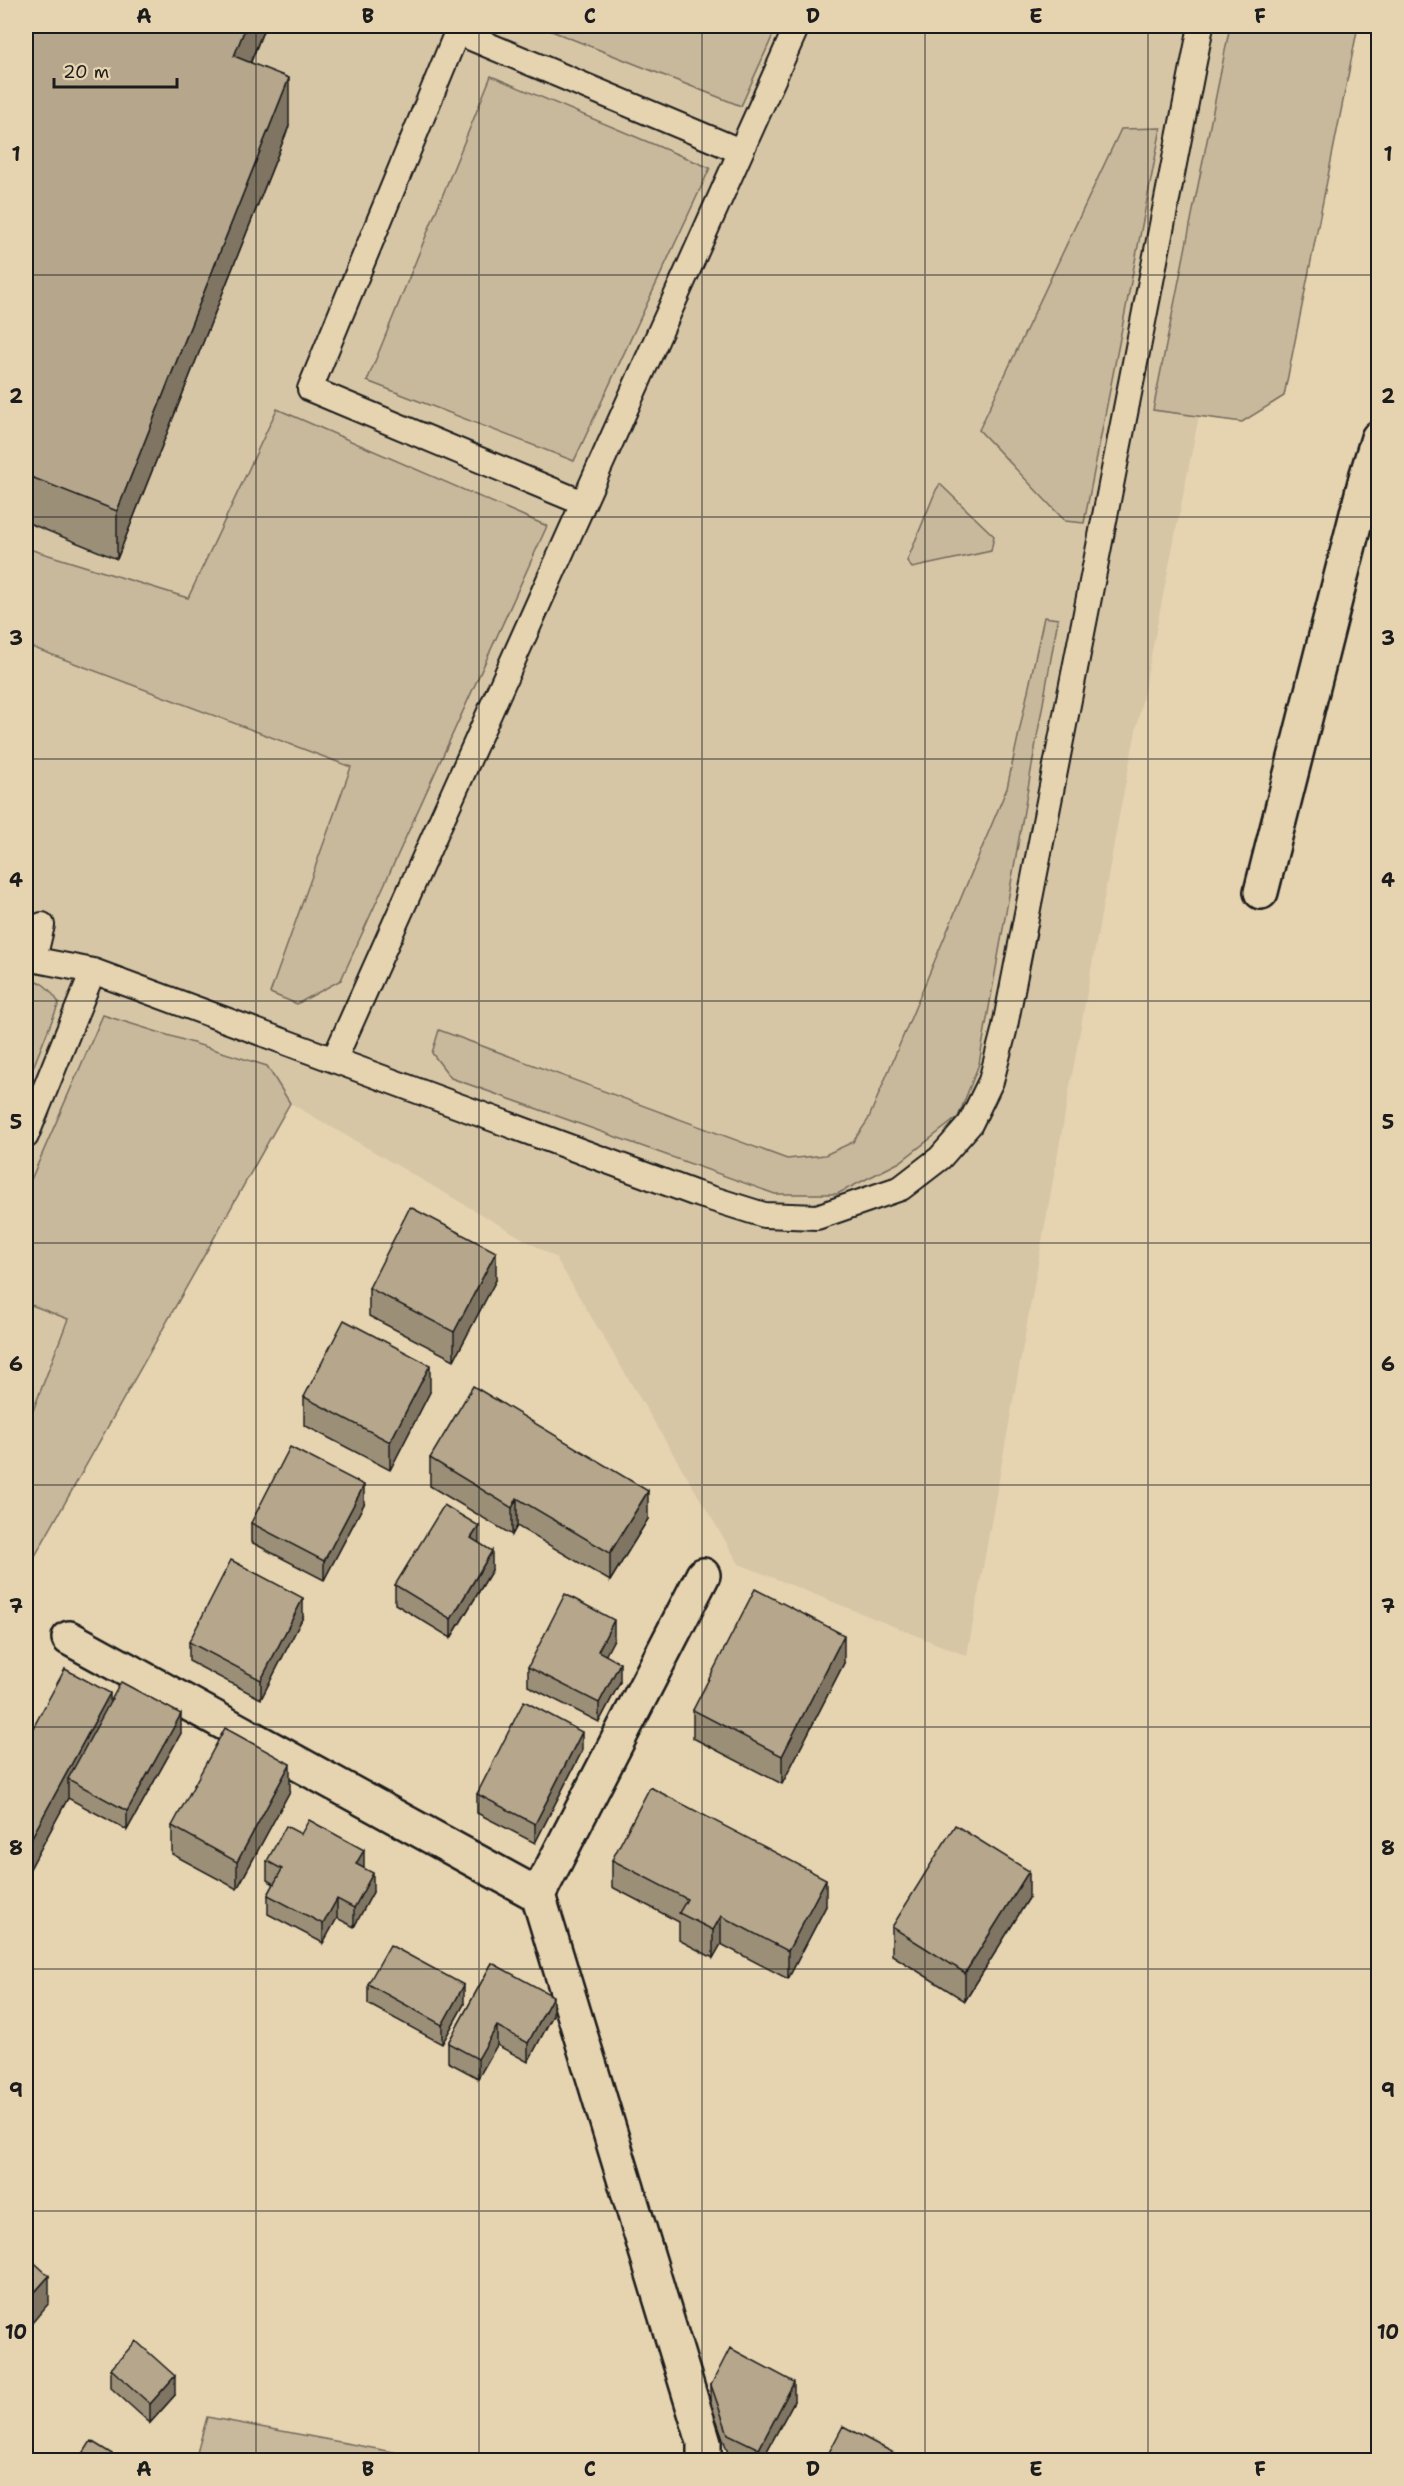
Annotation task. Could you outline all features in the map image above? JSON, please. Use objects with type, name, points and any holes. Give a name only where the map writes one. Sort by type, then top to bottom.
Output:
[{"type":"street","points":[[1261,891],[1378,438]]},
{"type":"street","points":[[537,1895],[703,1575]]},
{"type":"street","points":[[69,1638],[537,1895],[705,2442],[704,2460]]},
{"type":"lane","points":[[334,1060],[797,26]]},
{"type":"lane","points":[[42,925],[30,958],[93,971],[694,1193],[764,1215],[818,1217],[901,1188],[940,1158],[970,1124],[991,1081],[1004,1031],[1201,26]]},
{"type":"lane","points":[[583,503],[310,388],[457,32],[740,151]]},
{"type":"lane","points":[[26,1136],[93,971]]},
{"type":"shaded area","points":[[26,26],[1358,26],[1284,396],[1242,422],[1199,416],[1119,816],[967,1656],[739,1564],[556,1258],[290,1103],[26,1572]]},
{"type":"shaded area","points":[[539,26],[777,26],[741,106]]},
{"type":"shaded area","points":[[1230,26],[1358,26],[1284,396],[1242,422],[1153,410]]},
{"type":"shaded area","points":[[491,76],[710,168],[574,461],[367,381]]},
{"type":"shaded area","points":[[1161,128],[1084,523],[1065,521],[979,430],[1121,129]]},
{"type":"shaded area","points":[[277,409],[547,526],[341,980],[297,1004],[270,993],[351,767],[26,645],[26,548],[188,598]]},
{"type":"shaded area","points":[[940,484],[994,536],[991,551],[912,568],[907,561]]},
{"type":"shaded area","points":[[1044,617],[1058,619],[979,1064],[958,1117],[900,1162],[837,1194],[775,1194],[451,1078],[432,1053],[439,1030],[787,1159],[825,1155],[853,1142],[868,1120],[1007,788]]},
{"type":"shaded area","points":[[26,978],[45,986],[59,1003],[26,1085]]},
{"type":"shaded area","points":[[103,1015],[267,1066],[290,1103],[26,1572],[26,1429],[68,1319],[26,1303],[26,1191]]},
{"type":"shaded area","points":[[207,2417],[436,2460],[195,2460]]},
{"type":"building","points":[[26,26],[246,26],[234,56],[289,78],[117,511],[26,475]]},
{"type":"building","points":[[410,1207],[496,1252],[454,1332],[369,1288]]},
{"type":"building","points":[[344,1320],[430,1365],[390,1442],[304,1397]]},
{"type":"building","points":[[473,1386],[648,1491],[610,1553],[517,1498],[512,1508],[430,1458]]},
{"type":"building","points":[[290,1447],[364,1485],[324,1561],[251,1523]]},
{"type":"building","points":[[444,1505],[479,1526],[471,1538],[492,1551],[451,1619],[395,1585]]},
{"type":"building","points":[[231,1560],[303,1598],[261,1680],[189,1642]]},
{"type":"building","points":[[755,1589],[844,1635],[782,1756],[693,1710]]},
{"type":"building","points":[[565,1594],[614,1620],[598,1651],[620,1663],[599,1703],[528,1667]]},
{"type":"building","points":[[65,1669],[110,1693],[26,1848],[26,1741]]},
{"type":"building","points":[[121,1682],[181,1714],[127,1811],[68,1779]]},
{"type":"building","points":[[524,1701],[582,1732],[535,1824],[477,1794]]},
{"type":"building","points":[[225,1728],[290,1764],[237,1862],[172,1826]]},
{"type":"building","points":[[650,1787],[826,1879],[788,1951],[721,1916],[713,1930],[679,1913],[687,1899],[612,1860]]},
{"type":"building","points":[[309,1820],[364,1850],[356,1864],[373,1873],[354,1908],[337,1899],[323,1924],[268,1895],[282,1869],[267,1861],[286,1826],[301,1834]]},
{"type":"building","points":[[955,1825],[1029,1871],[965,1973],[892,1927]]},
{"type":"building","points":[[390,1945],[464,1985],[442,2025],[368,1984]]},
{"type":"building","points":[[492,1963],[553,1996],[528,2043],[497,2026],[478,2059],[448,2043]]},
{"type":"building","points":[[26,2255],[49,2276],[26,2302]]},
{"type":"building","points":[[136,2341],[175,2376],[150,2404],[111,2369]]},
{"type":"building","points":[[730,2348],[794,2382],[759,2449],[728,2434],[711,2385]]},
{"type":"building","points":[[843,2426],[907,2460],[825,2460]]},
{"type":"building","points":[[91,2441],[122,2460],[79,2460]]}]
